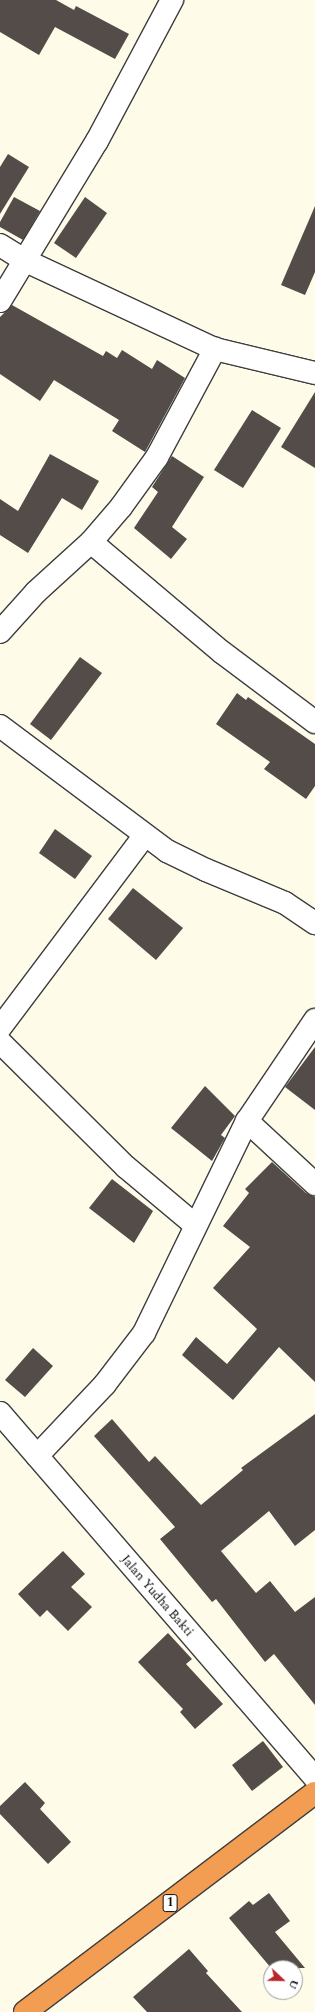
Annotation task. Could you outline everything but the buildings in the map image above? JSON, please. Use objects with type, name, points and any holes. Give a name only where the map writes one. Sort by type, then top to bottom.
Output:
[{"type":"highway","name":"1","points":[[25,2012],[315,1794]]},
{"type":"street","points":[[0,302],[97,141],[172,0]]},
{"type":"street","points":[[0,245],[26,261],[215,349],[315,373]]},
{"type":"street","points":[[0,632],[36,592],[90,542],[121,507],[157,457],[215,349]]},
{"type":"street","points":[[90,542],[222,653],[315,722]]},
{"type":"street","points":[[0,726],[144,836],[206,870],[285,903],[315,923]]},
{"type":"street","points":[[0,1028],[144,836]]},
{"type":"street","points":[[36,1456],[105,1384],[127,1357],[160,1303],[195,1224],[247,1121],[315,1020]]},
{"type":"street","points":[[0,1042],[126,1167],[195,1224]]},
{"type":"street","points":[[247,1121],[315,1184]]},
{"type":"street","name":"Jalan Yudha Bakti","points":[[0,1413],[315,1778]]}]
